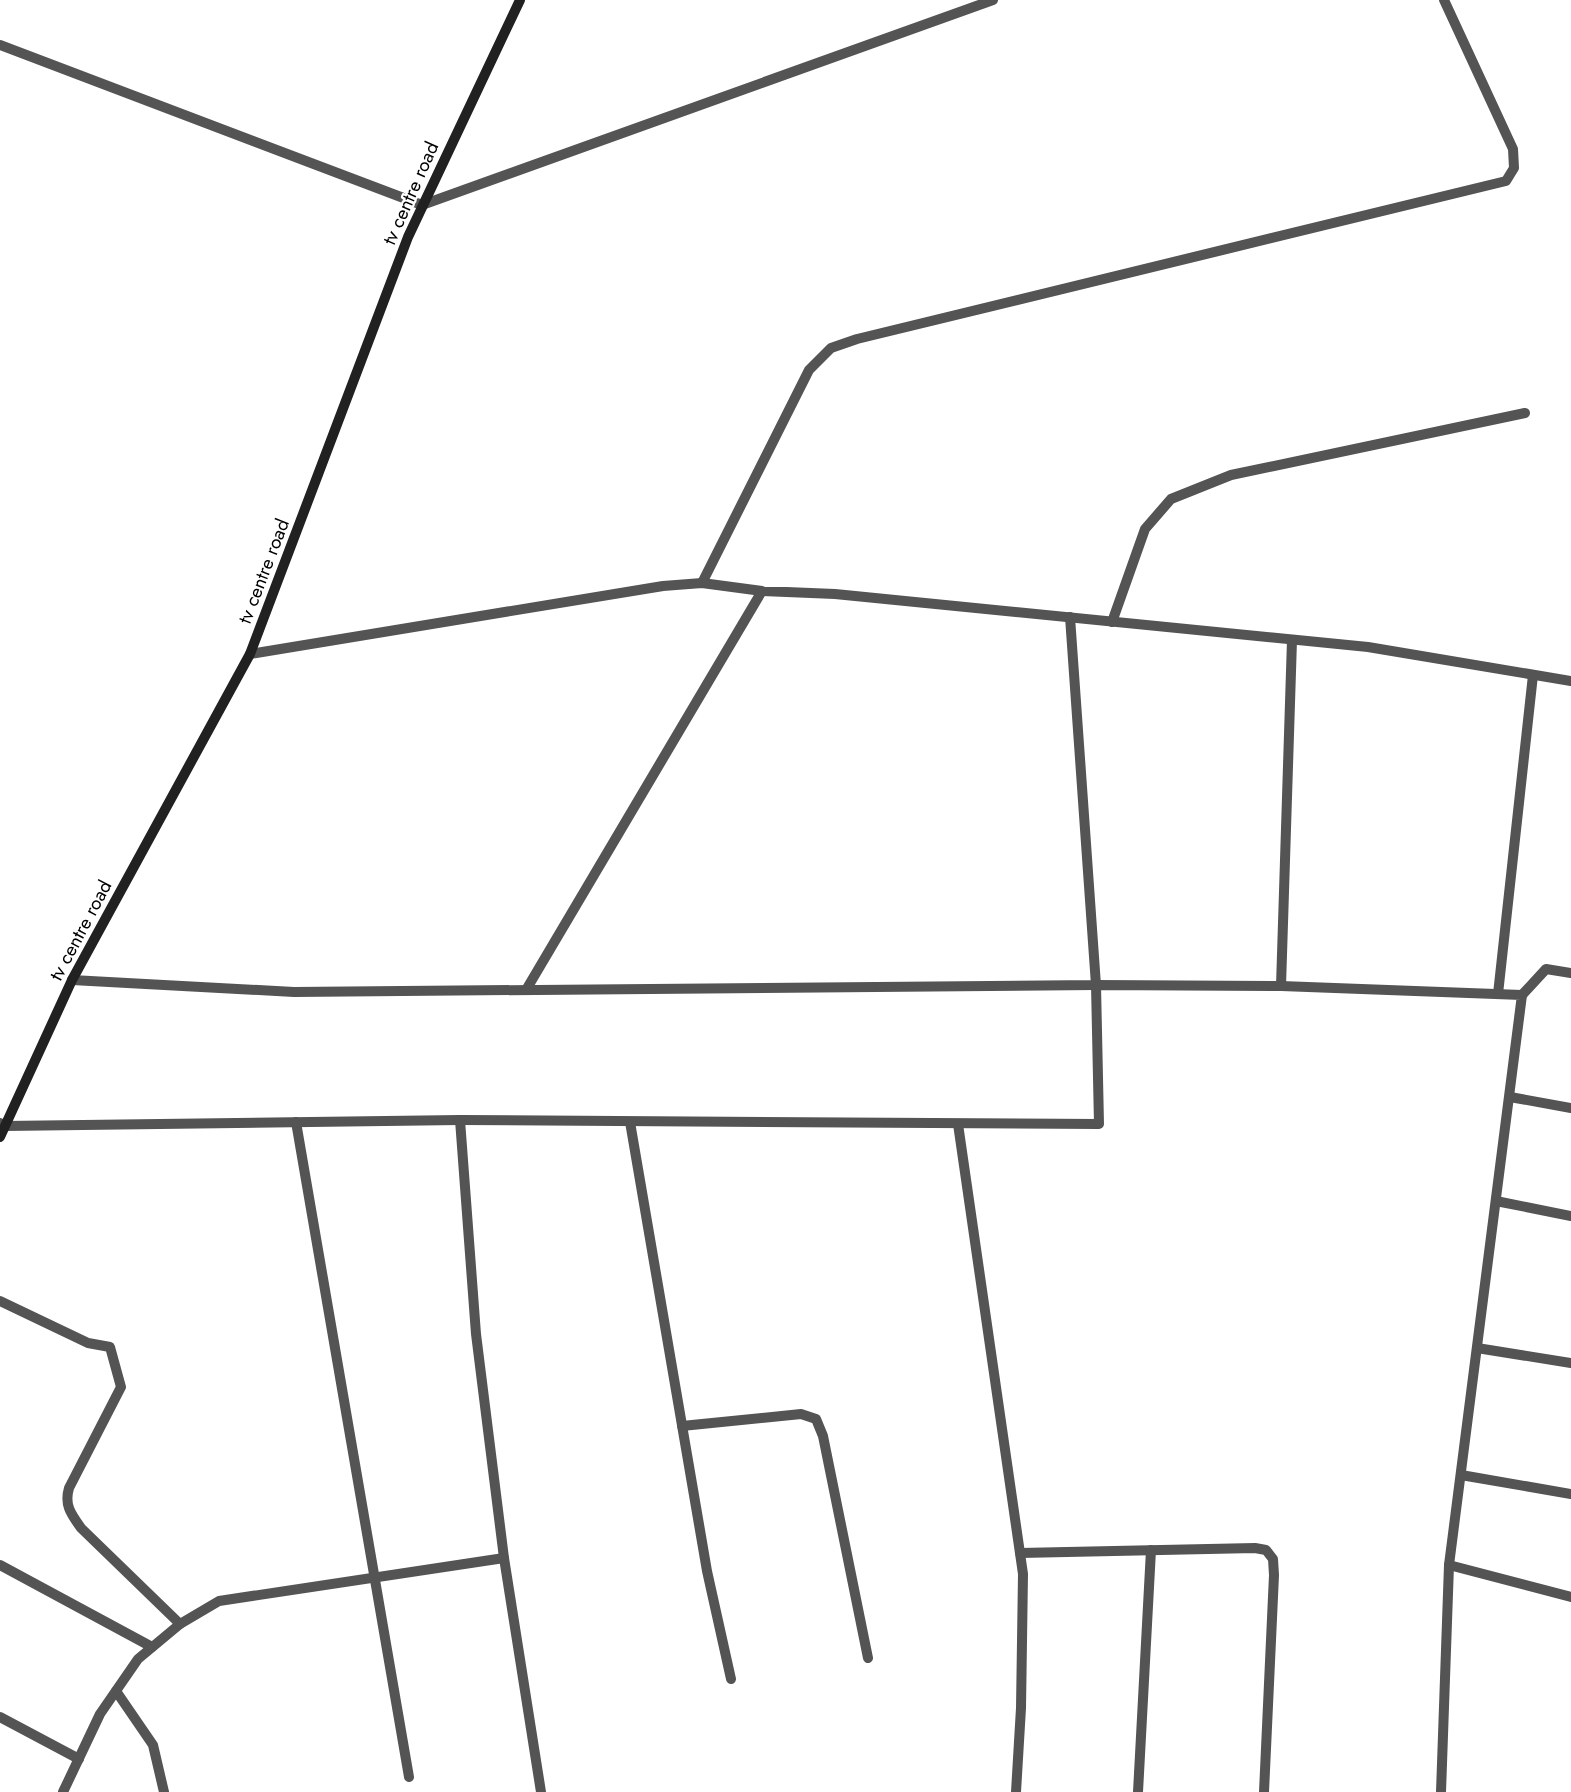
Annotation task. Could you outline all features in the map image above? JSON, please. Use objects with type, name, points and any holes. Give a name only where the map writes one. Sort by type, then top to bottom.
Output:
[{"type":"main road","name":"tv centre road","points":[[0,1137],[3,1124],[72,980],[250,654],[422,205],[520,0]]},
{"type":"street","points":[[0,45],[422,205],[993,0]]},
{"type":"street","points":[[702,583],[808,370],[831,348],[856,339],[1506,181],[1514,168],[1513,149],[1444,0]]},
{"type":"street","points":[[1112,622],[1145,529],[1171,499],[1230,475],[1525,414]]},
{"type":"street","points":[[250,654],[663,586],[702,583],[762,591],[835,594],[1368,647],[1571,681]]},
{"type":"street","points":[[526,990],[762,591]]},
{"type":"street","points":[[3,1124],[460,1120],[1098,1124],[1096,985],[1070,617]]},
{"type":"street","points":[[1281,986],[1292,640]]},
{"type":"street","points":[[1498,994],[1533,675]]},
{"type":"street","points":[[1442,1792],[1450,1565],[1522,995],[1546,969],[1571,973]]},
{"type":"street","points":[[72,980],[294,992],[1096,985],[1281,986],[1522,995]]},
{"type":"street","points":[[1510,1097],[1571,1108]]},
{"type":"street","points":[[460,1120],[476,1334],[504,1558],[542,1792]]},
{"type":"street","points":[[296,1122],[373,1577],[410,1777]]},
{"type":"street","points":[[630,1122],[709,1580],[731,1679]]},
{"type":"street","points":[[958,1124],[1023,1574],[1021,1708],[1016,1792]]},
{"type":"street","points":[[1496,1202],[1571,1216]]},
{"type":"street","points":[[0,1301],[88,1343],[110,1347],[121,1387],[69,1488],[66,1498],[69,1510],[81,1528],[180,1624]]},
{"type":"street","points":[[1477,1348],[1571,1363]]},
{"type":"street","points":[[682,1426],[802,1414],[816,1419],[823,1436],[868,1658]]},
{"type":"street","points":[[1461,1475],[1571,1494]]},
{"type":"street","points":[[1020,1552],[1255,1548],[1266,1550],[1273,1559],[1274,1575],[1264,1792]]},
{"type":"street","points":[[1138,1792],[1151,1550]]},
{"type":"street","points":[[63,1792],[100,1714],[138,1659],[180,1624],[219,1601],[504,1558]]},
{"type":"street","points":[[0,1565],[152,1647]]},
{"type":"street","points":[[1450,1565],[1571,1597]]},
{"type":"street","points":[[116,1691],[153,1745],[164,1792]]},
{"type":"street","points":[[0,1716],[79,1759]]}]
